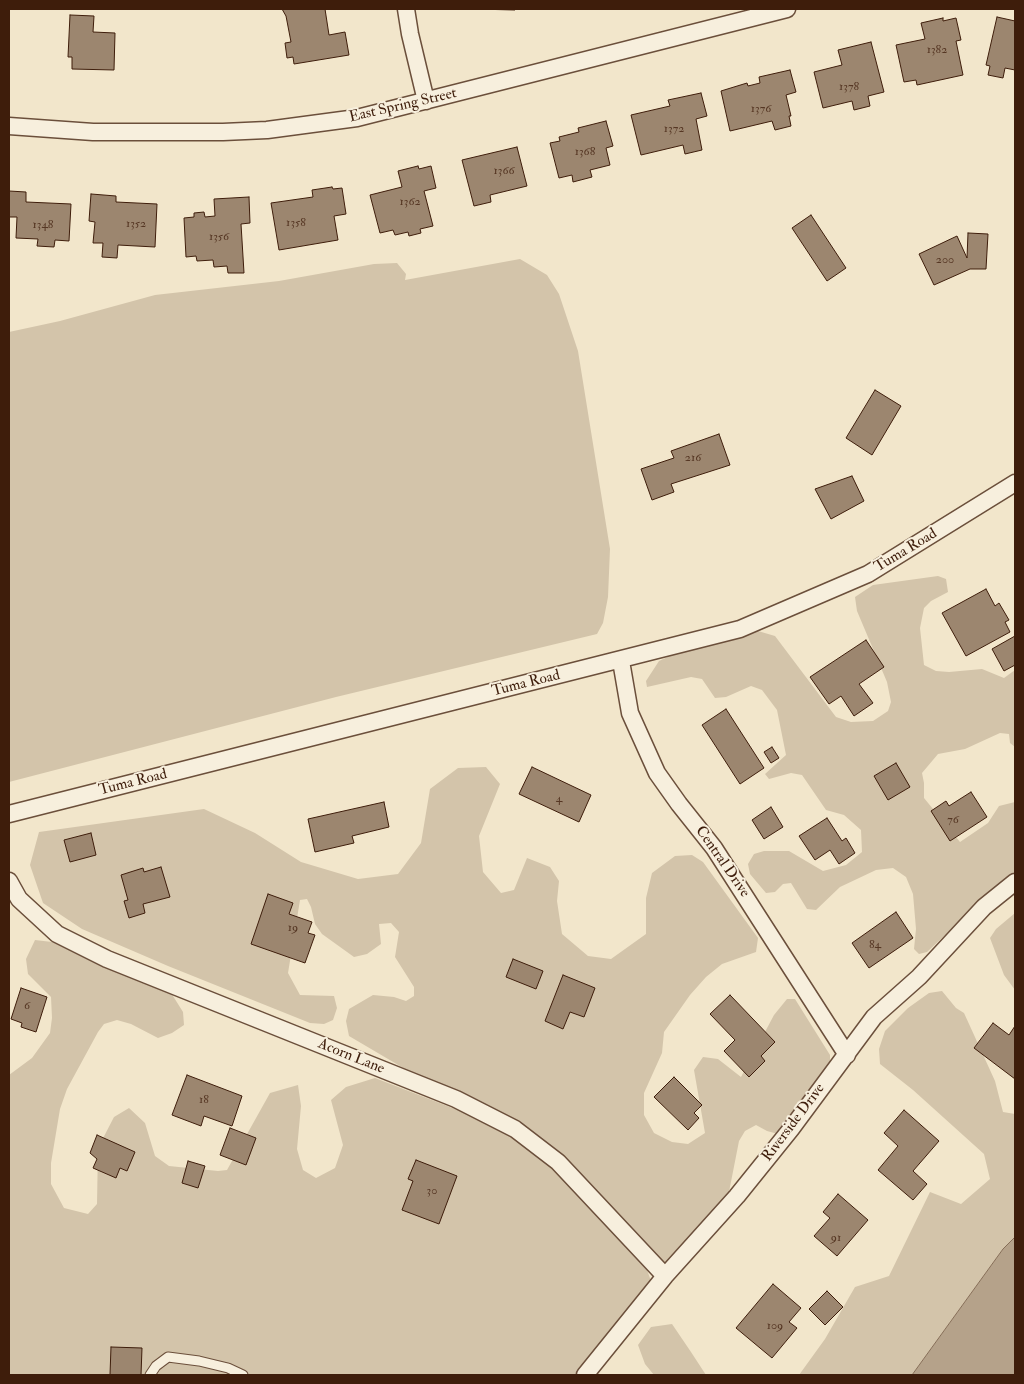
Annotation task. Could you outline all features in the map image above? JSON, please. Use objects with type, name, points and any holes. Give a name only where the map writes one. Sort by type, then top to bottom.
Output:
[{"type":"street","points":[[406,9],[426,101]]},
{"type":"street","name":"East Spring Street","points":[[9,126],[93,132],[223,132],[267,130],[357,118],[786,9]]},
{"type":"street","name":"Tuma Road","points":[[9,814],[621,661],[740,629],[868,574],[1015,483]]},
{"type":"street","name":"Central Drive","points":[[621,661],[630,713],[657,773],[714,848],[847,1055]]},
{"type":"street","name":"Acorn Lane","points":[[9,881],[19,899],[57,934],[107,959],[456,1099],[515,1129],[558,1162],[665,1276]]},
{"type":"street","name":"Riverside Drive","points":[[584,1375],[665,1276],[737,1196],[791,1130],[874,1017],[919,977],[984,907],[1015,882]]},
{"type":"lane","points":[[150,1375],[156,1366],[168,1357],[199,1360],[228,1368],[243,1375]]},
{"type":"shaded area","points":[[520,259],[547,275],[559,294],[578,351],[610,549],[608,597],[603,623],[597,634],[336,697],[9,782],[9,332],[60,321],[155,295],[279,281],[374,264],[397,263],[406,274],[405,280]]},
{"type":"shaded area","points":[[938,576],[946,579],[948,592],[931,601],[924,608],[920,628],[924,665],[936,671],[949,672],[982,669],[1004,678],[1015,670],[1015,747],[1010,743],[1009,734],[1000,733],[965,749],[938,754],[922,773],[924,798],[960,842],[988,823],[999,806],[1015,802],[1015,874],[993,890],[927,952],[919,954],[914,949],[916,929],[913,894],[906,877],[893,868],[876,870],[840,887],[816,910],[807,909],[791,883],[783,884],[775,892],[766,893],[750,874],[748,864],[754,854],[764,851],[789,851],[823,871],[846,865],[862,852],[861,830],[844,815],[826,810],[802,775],[791,773],[769,779],[765,774],[786,755],[777,710],[762,690],[751,686],[726,697],[715,698],[702,679],[691,677],[647,687],[646,681],[659,661],[685,649],[758,631],[775,636],[836,717],[851,722],[873,721],[888,711],[891,702],[887,682],[857,611],[855,597],[873,585]]},
{"type":"shaded area","points":[[486,767],[500,784],[479,836],[483,872],[501,893],[514,890],[527,858],[550,867],[559,881],[557,901],[562,934],[588,956],[611,959],[646,934],[646,898],[652,873],[675,856],[692,855],[703,862],[758,938],[756,952],[722,964],[706,977],[690,995],[664,1032],[662,1053],[644,1093],[644,1115],[654,1133],[672,1142],[688,1144],[705,1133],[694,1070],[703,1057],[718,1059],[741,1077],[774,1015],[787,999],[795,999],[830,1055],[830,1064],[778,1134],[756,1125],[745,1131],[739,1141],[729,1192],[663,1265],[568,1165],[349,1036],[346,1021],[349,1009],[373,995],[394,997],[406,1001],[414,996],[414,987],[395,957],[399,932],[391,923],[379,924],[381,944],[367,954],[354,957],[322,934],[315,924],[307,899],[300,900],[288,973],[300,995],[334,996],[337,1008],[333,1020],[324,1024],[310,1023],[82,929],[43,903],[30,865],[39,832],[204,809],[255,833],[301,862],[358,879],[398,874],[421,843],[430,789],[458,768]]},
{"type":"shaded area","points":[[1015,913],[1015,990],[1004,975],[990,938],[996,929]]},
{"type":"shaded area","points":[[35,940],[52,942],[168,988],[183,1012],[184,1025],[172,1033],[158,1038],[131,1024],[117,1020],[104,1024],[98,1032],[67,1089],[60,1109],[51,1163],[51,1184],[64,1208],[88,1214],[97,1204],[98,1148],[114,1117],[129,1108],[145,1123],[155,1156],[169,1166],[218,1171],[227,1170],[270,1093],[298,1085],[301,1106],[297,1149],[303,1170],[316,1178],[335,1168],[343,1145],[331,1100],[346,1087],[375,1078],[486,1121],[543,1156],[647,1270],[651,1281],[575,1375],[9,1375],[9,1075],[32,1058],[50,1033],[52,1018],[51,997],[28,974],[26,959]]},
{"type":"shaded area","points":[[942,991],[956,1008],[964,1013],[995,1081],[1003,1112],[1015,1114],[1015,1237],[1003,1249],[912,1375],[799,1375],[825,1339],[855,1287],[889,1276],[930,1192],[961,1204],[990,1179],[984,1154],[913,1090],[880,1064],[879,1049],[885,1031],[908,1008],[929,993]]},
{"type":"shaded area","points":[[1015,1237],[1015,1375],[912,1375],[1003,1249]]},
{"type":"shaded area","points":[[672,1324],[706,1375],[654,1375],[645,1364],[638,1345],[651,1327]]},
{"type":"building","points":[[282,9],[325,9],[329,35],[345,32],[349,55],[294,64],[293,57],[287,58],[285,43],[291,42],[286,16]]},
{"type":"building","points":[[475,9],[515,9],[515,10]]},
{"type":"building","points":[[70,15],[94,16],[93,32],[115,33],[114,70],[72,69],[72,57],[68,57]]},
{"type":"building","points":[[997,17],[1015,21],[1015,70],[1005,68],[1003,78],[988,75],[990,66],[986,65]]},
{"type":"building","points":[[943,18],[943,21],[956,18],[961,40],[956,41],[963,75],[917,85],[916,80],[904,82],[896,45],[925,39],[921,23]]},
{"type":"building","points":[[871,42],[884,92],[868,96],[870,106],[854,110],[852,101],[823,108],[814,72],[842,65],[838,50]]},
{"type":"building","points":[[790,70],[796,92],[786,95],[791,116],[789,116],[791,126],[775,130],[772,121],[730,131],[721,91],[747,83],[748,86],[760,83],[759,77]]},
{"type":"building","points":[[701,93],[707,116],[696,119],[702,150],[685,154],[683,145],[641,155],[631,115],[670,106],[668,100]]},
{"type":"building","points":[[606,121],[613,146],[606,148],[610,165],[590,170],[592,177],[573,182],[572,175],[559,178],[550,143],[560,141],[559,137],[579,132],[578,128]]},
{"type":"building","points":[[517,147],[527,186],[490,195],[491,202],[474,206],[462,160]]},
{"type":"building","points":[[418,166],[419,169],[431,166],[436,188],[424,191],[433,226],[420,229],[421,233],[409,236],[408,232],[395,235],[393,230],[380,233],[370,195],[402,187],[398,171]]},
{"type":"building","points":[[332,187],[333,189],[342,188],[346,214],[334,216],[338,240],[279,250],[271,203],[313,197],[312,190]]},
{"type":"building","points":[[9,191],[26,192],[26,202],[71,204],[69,241],[55,240],[54,247],[37,246],[38,239],[16,238],[17,217],[9,217]]},
{"type":"building","points":[[91,194],[116,196],[116,202],[157,204],[155,247],[118,245],[117,258],[102,257],[103,243],[93,243],[95,222],[89,221]]},
{"type":"building","points":[[249,197],[250,223],[241,224],[244,273],[228,273],[227,266],[214,267],[213,260],[197,261],[196,256],[186,257],[184,218],[194,217],[194,213],[204,212],[205,217],[215,216],[214,199]]},
{"type":"building","points":[[811,215],[846,268],[827,281],[792,228]]},
{"type":"building","points":[[968,233],[988,234],[986,269],[970,269],[934,285],[919,254],[957,236],[967,258]]},
{"type":"building","points":[[875,390],[901,406],[872,455],[846,438]]},
{"type":"building","points":[[719,434],[730,465],[671,484],[674,492],[652,500],[641,469],[674,458],[671,451]]},
{"type":"building","points":[[852,476],[864,501],[831,519],[815,489]]},
{"type":"building","points":[[986,589],[995,606],[999,603],[1009,620],[1005,622],[1010,632],[966,656],[942,613]]},
{"type":"building","points":[[1015,636],[1015,665],[1004,671],[992,649]]},
{"type":"building","points":[[866,640],[884,667],[859,684],[873,703],[854,716],[841,696],[829,704],[810,677]]},
{"type":"building","points":[[726,709],[764,768],[740,784],[702,725]]},
{"type":"building","points":[[772,747],[779,758],[771,763],[764,752]]},
{"type":"building","points":[[896,763],[910,787],[888,800],[874,776]]},
{"type":"building","points":[[532,767],[591,795],[579,822],[519,794]]},
{"type":"building","points":[[971,792],[987,817],[950,841],[931,811],[946,801],[949,806]]},
{"type":"building","points":[[384,802],[389,827],[352,836],[354,843],[315,852],[308,819]]},
{"type":"building","points":[[771,807],[783,827],[764,839],[752,820]]},
{"type":"building","points":[[827,818],[842,841],[846,838],[855,853],[839,864],[830,850],[815,860],[799,836]]},
{"type":"building","points":[[91,833],[96,855],[70,862],[64,840]]},
{"type":"building","points":[[161,867],[170,897],[143,904],[145,913],[129,918],[124,901],[128,900],[121,875],[143,868],[144,872]]},
{"type":"building","points":[[268,894],[293,903],[289,914],[312,922],[308,933],[315,935],[305,963],[251,944]]},
{"type":"building","points":[[896,912],[913,938],[869,968],[852,943]]},
{"type":"building","points":[[513,959],[543,971],[536,989],[506,977]]},
{"type":"building","points":[[563,975],[595,988],[584,1017],[570,1012],[563,1029],[545,1021]]},
{"type":"building","points":[[21,988],[47,997],[36,1032],[21,1027],[22,1023],[11,1019]]},
{"type":"building","points":[[730,995],[775,1042],[761,1056],[765,1061],[749,1077],[724,1051],[735,1040],[710,1014]]},
{"type":"building","points":[[993,1023],[1009,1035],[1015,1026],[1015,1079],[974,1048]]},
{"type":"building","points":[[187,1075],[242,1096],[232,1126],[204,1116],[201,1126],[172,1115]]},
{"type":"building","points":[[674,1077],[702,1105],[694,1113],[699,1118],[688,1130],[654,1097]]},
{"type":"building","points":[[904,1110],[939,1141],[913,1171],[927,1184],[913,1200],[878,1170],[898,1146],[884,1133]]},
{"type":"building","points":[[230,1128],[256,1138],[246,1165],[220,1155]]},
{"type":"building","points":[[97,1135],[135,1152],[127,1171],[120,1168],[116,1178],[93,1168],[97,1159],[90,1153]]},
{"type":"building","points":[[416,1160],[457,1176],[439,1224],[402,1210],[413,1181],[408,1179]]},
{"type":"building","points":[[188,1161],[205,1166],[198,1188],[182,1183]]},
{"type":"building","points":[[838,1194],[868,1220],[837,1256],[814,1236],[830,1218],[823,1212]]},
{"type":"building","points":[[773,1284],[801,1308],[789,1322],[797,1328],[772,1358],[736,1328]]},
{"type":"building","points":[[827,1291],[843,1307],[825,1325],[809,1309]]},
{"type":"building","points":[[111,1347],[142,1348],[141,1375],[110,1375]]}]
